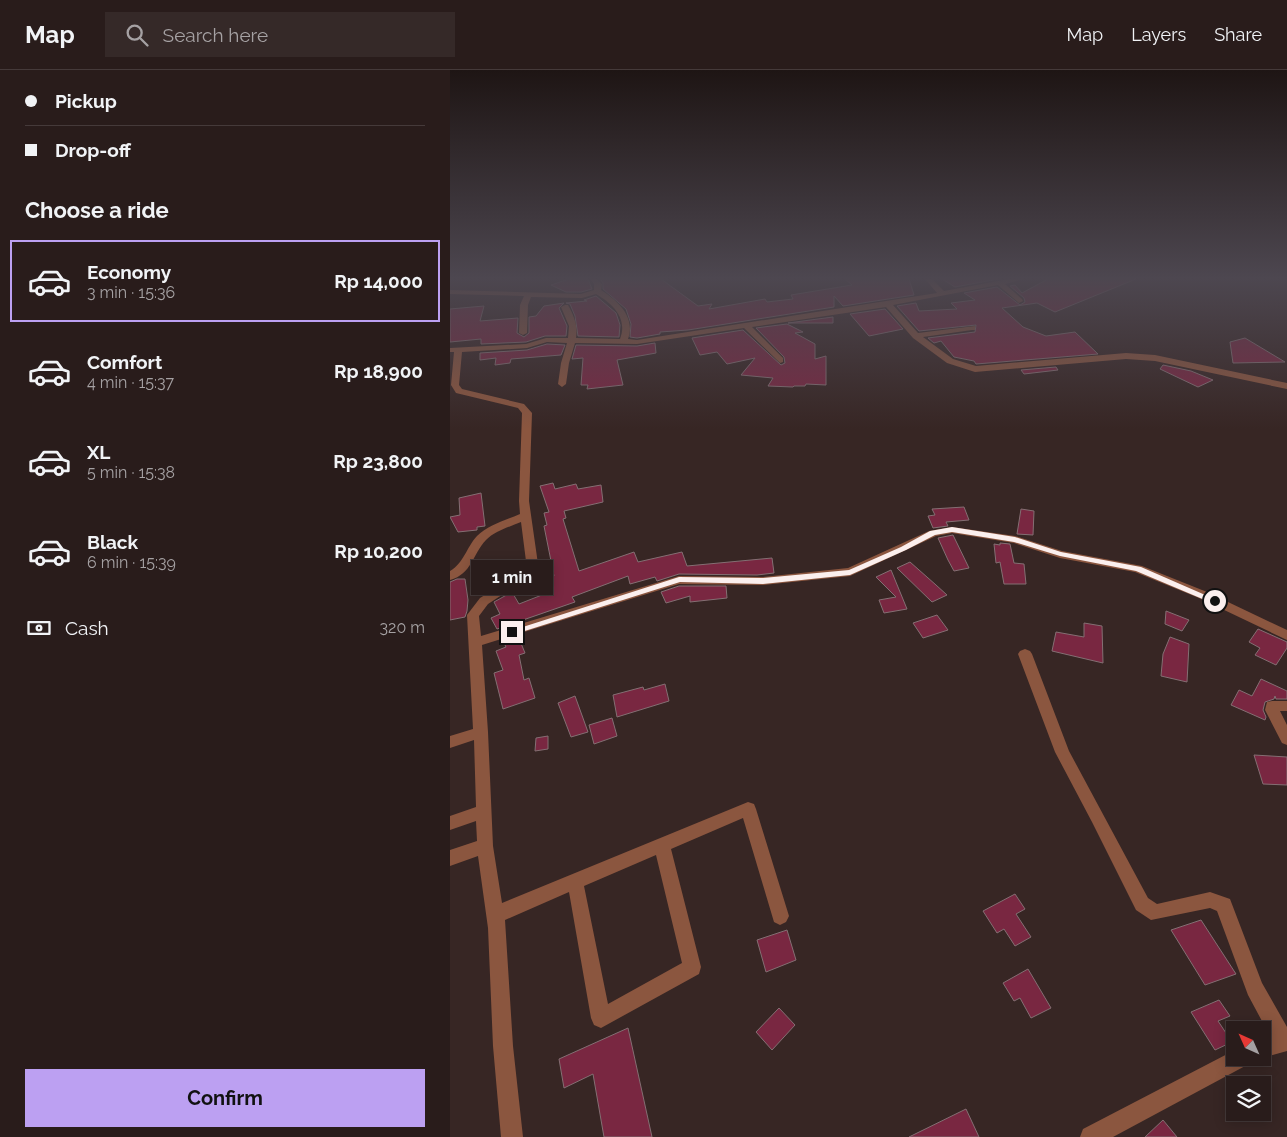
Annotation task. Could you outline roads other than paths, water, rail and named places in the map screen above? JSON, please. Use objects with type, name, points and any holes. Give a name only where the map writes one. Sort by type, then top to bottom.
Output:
[{"type":"street","points":[[523,329],[523,333]]},
{"type":"street","points":[[562,384],[562,370],[572,340],[573,329]]},
{"type":"street","points":[[623,342],[627,335],[627,329]]},
{"type":"street","points":[[512,1137],[503,1046],[495,915],[485,846],[482,732],[473,615],[484,601],[533,571],[526,516],[524,472],[527,413],[521,406],[459,390],[454,385],[454,350],[527,346],[546,340],[623,342],[678,337],[729,329]]},
{"type":"street","points":[[749,329],[780,360]]},
{"type":"street","points":[[910,329],[916,336],[950,361],[975,369],[1126,356],[1155,358],[1287,386]]},
{"type":"street","points":[[916,336],[966,329]]},
{"type":"street","points":[[450,576],[462,570],[469,563],[471,552],[484,536],[526,516]]},
{"type":"street","points":[[474,643],[679,580],[763,581],[850,572],[933,533],[952,530],[1015,540],[1060,554],[1138,569],[1219,602],[1287,635]]},
{"type":"street","points":[[1025,654],[1062,752],[1098,817],[1142,904],[1151,912],[1210,900],[1224,905],[1254,988],[1286,1041],[1271,1045]]},
{"type":"street","points":[[1287,706],[1272,706],[1272,710],[1287,739]]},
{"type":"street","points":[[450,742],[482,732]]},
{"type":"street","points":[[495,915],[748,808],[780,916]]},
{"type":"street","points":[[450,823],[484,811]]},
{"type":"street","points":[[575,881],[602,1018],[692,966],[662,845]]},
{"type":"street","points":[[450,858],[485,846]]},
{"type":"street","points":[[1091,1137],[1226,1065]]}]
